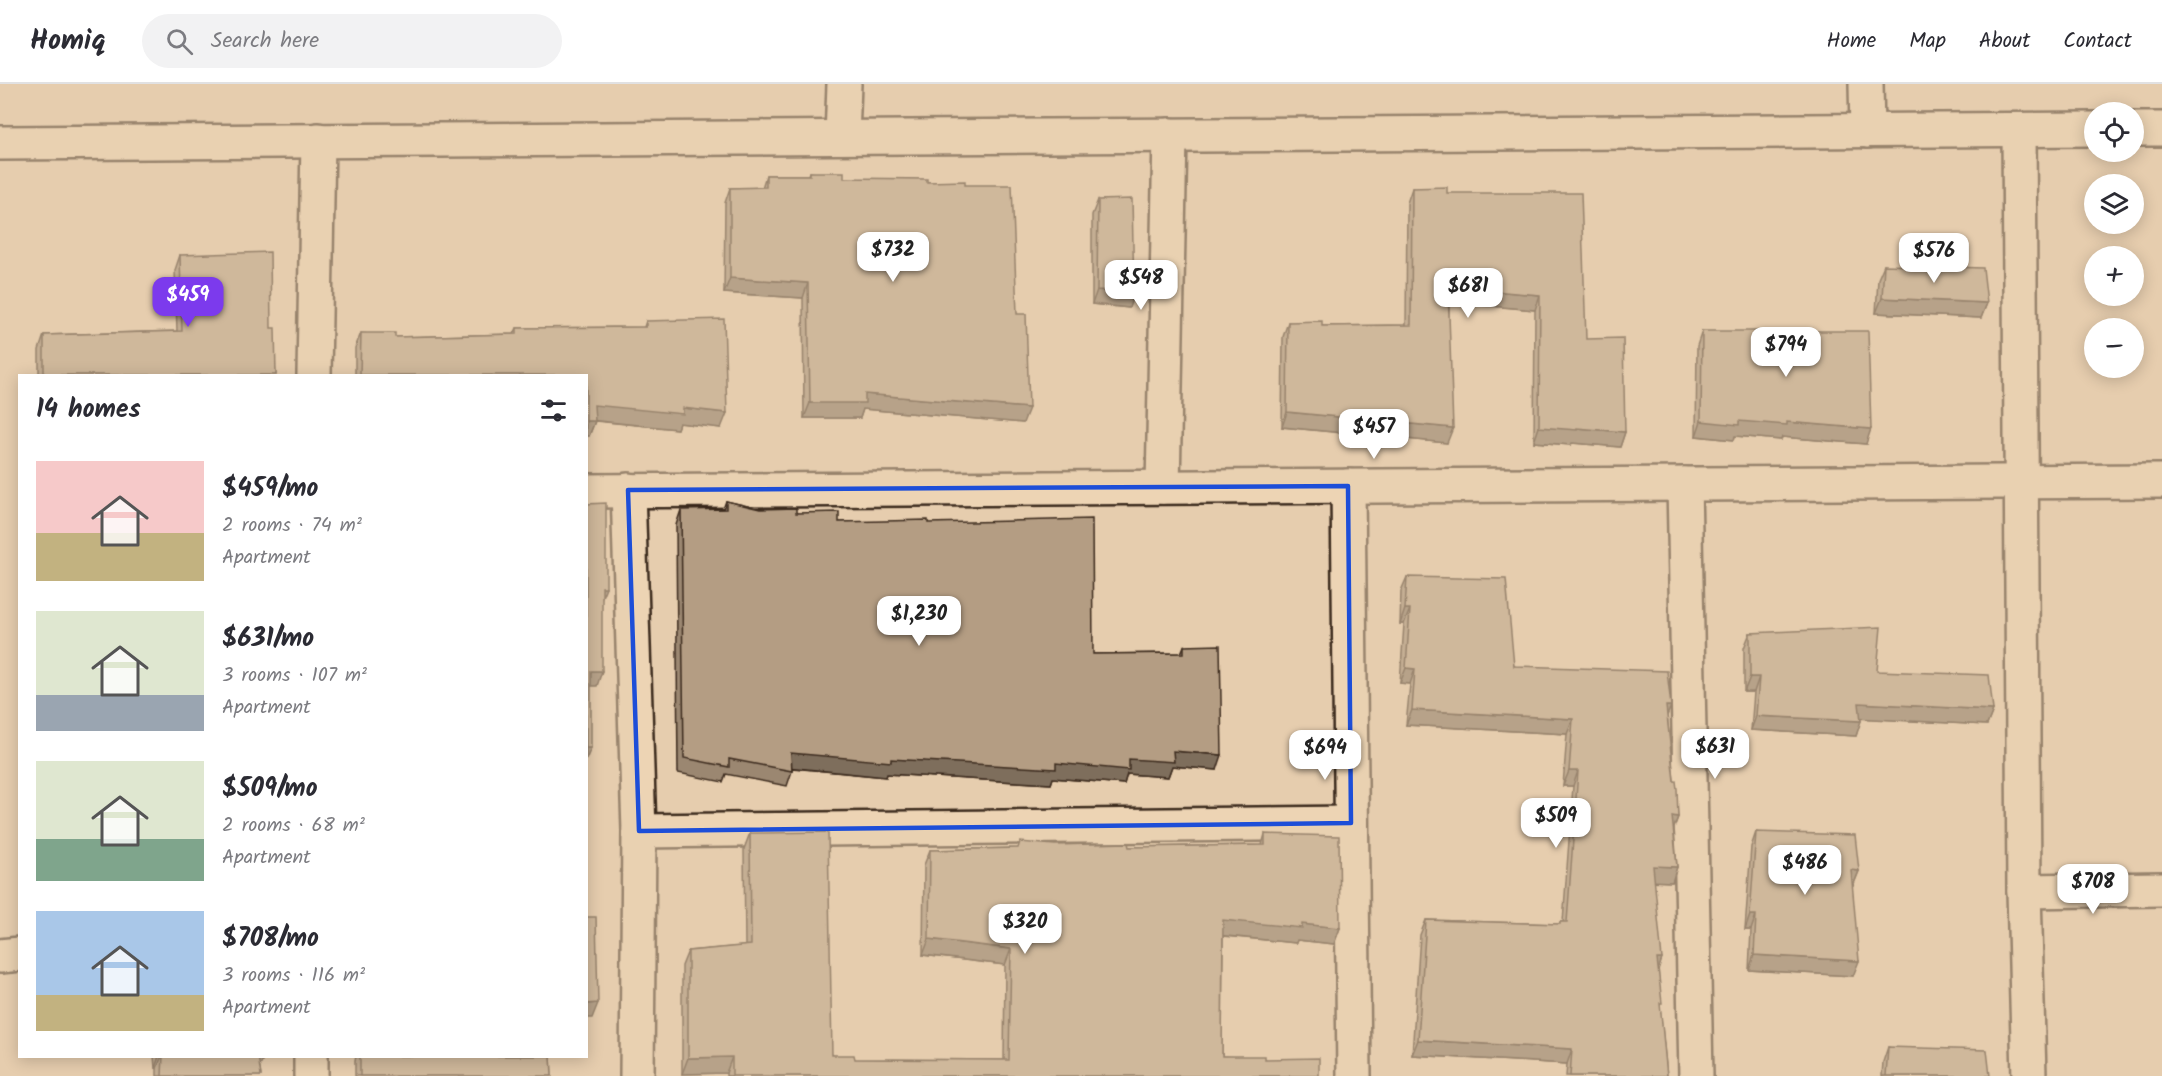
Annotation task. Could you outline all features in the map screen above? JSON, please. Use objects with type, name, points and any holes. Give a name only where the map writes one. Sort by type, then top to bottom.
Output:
[{"type":"street","points":[[842,137],[843,84]]},
{"type":"street","points":[[1866,84],[1867,130]]},
{"type":"street","points":[[0,143],[2084,129]]},
{"type":"street","points":[[2144,129],[2162,129]]},
{"type":"street","points":[[2019,130],[2024,891],[2029,1076]]},
{"type":"street","points":[[1163,487],[1170,135]]},
{"type":"street","points":[[314,374],[318,140]]},
{"type":"street","points":[[588,490],[2162,481]]},
{"type":"street","points":[[1684,484],[1696,1076]]},
{"type":"street","points":[[1348,486],[1354,1076]]},
{"type":"street","points":[[628,490],[639,831],[637,1076]]},
{"type":"street","points":[[639,831],[1351,823]]},
{"type":"street","points":[[2024,891],[2162,889]]},
{"type":"street","points":[[0,956],[18,954]]},
{"type":"street","points":[[311,1058],[311,1076]]},
{"type":"highlighted area","points":[[1348,486],[1351,823],[639,831],[628,490]]},
{"type":"building","points":[[810,172],[844,172],[844,178],[927,179],[927,182],[965,181],[965,185],[1012,185],[1017,314],[1026,314],[1029,408],[865,394],[865,403],[810,403],[808,283],[730,278],[730,188],[766,187],[766,175],[810,175]]},
{"type":"building","points":[[1447,187],[1447,193],[1581,193],[1586,339],[1623,338],[1625,432],[1539,427],[1540,295],[1448,287],[1453,428],[1287,412],[1288,322],[1322,321],[1322,326],[1411,325],[1412,188]]},
{"type":"building","points":[[1132,199],[1134,293],[1097,290],[1098,200]]},
{"type":"building","points":[[270,252],[271,328],[275,328],[276,374],[44,374],[44,335],[182,331],[180,255]]},
{"type":"building","points":[[1884,265],[1983,268],[1987,303],[1882,298]]},
{"type":"building","points":[[724,319],[727,413],[683,408],[683,414],[594,405],[595,421],[588,421],[588,374],[360,374],[361,333],[395,333],[395,337],[517,334],[517,328],[646,327],[646,321]]},
{"type":"building","points":[[1702,331],[1868,331],[1871,429],[1787,422],[1787,425],[1739,421],[1739,425],[1701,421]]},
{"type":"building","points":[[726,501],[760,509],[796,508],[796,513],[839,512],[839,522],[928,520],[928,523],[1092,519],[1093,654],[1184,653],[1184,646],[1220,645],[1222,755],[1173,751],[1174,762],[1129,759],[1129,770],[1056,763],[1056,769],[891,759],[891,762],[791,753],[792,771],[729,759],[729,767],[684,758],[681,510],[726,509]]},
{"type":"building","points":[[606,503],[606,587],[602,587],[602,671],[591,671],[591,748],[588,748],[588,504]]},
{"type":"building","points":[[1407,577],[1506,579],[1514,666],[1667,671],[1671,706],[1666,706],[1674,781],[1676,781],[1677,789],[1678,817],[1672,816],[1677,867],[1653,866],[1662,959],[1657,959],[1667,1076],[1570,1076],[1572,1049],[1418,1040],[1426,920],[1560,924],[1560,922],[1567,922],[1578,771],[1569,771],[1573,719],[1412,710],[1415,669],[1406,668],[1410,609],[1405,609]]},
{"type":"building","points":[[1881,627],[1877,671],[1989,675],[1993,710],[1859,703],[1861,721],[1756,716],[1759,677],[1750,677],[1750,633]]},
{"type":"building","points":[[828,832],[832,1055],[854,1055],[855,1059],[1009,1060],[1011,949],[929,939],[930,850],[1018,848],[1020,842],[1055,845],[1128,843],[1129,847],[1265,845],[1265,834],[1339,836],[1340,928],[1302,924],[1302,928],[1223,920],[1222,1056],[1265,1056],[1265,1059],[1319,1058],[1319,1076],[732,1076],[732,1057],[688,1058],[688,951],[751,945],[750,833]]},
{"type":"building","points":[[1756,832],[1855,835],[1859,871],[1851,870],[1859,961],[1754,955],[1756,915],[1750,915]]},
{"type":"building","points":[[588,917],[596,917],[598,1003],[588,1004]]},
{"type":"building","points":[[1888,1047],[1987,1050],[1990,1076],[1886,1076]]},
{"type":"building","points":[[163,1058],[258,1058],[261,1076],[162,1076]]},
{"type":"building","points":[[360,1058],[551,1058],[552,1076],[360,1076]]}]
